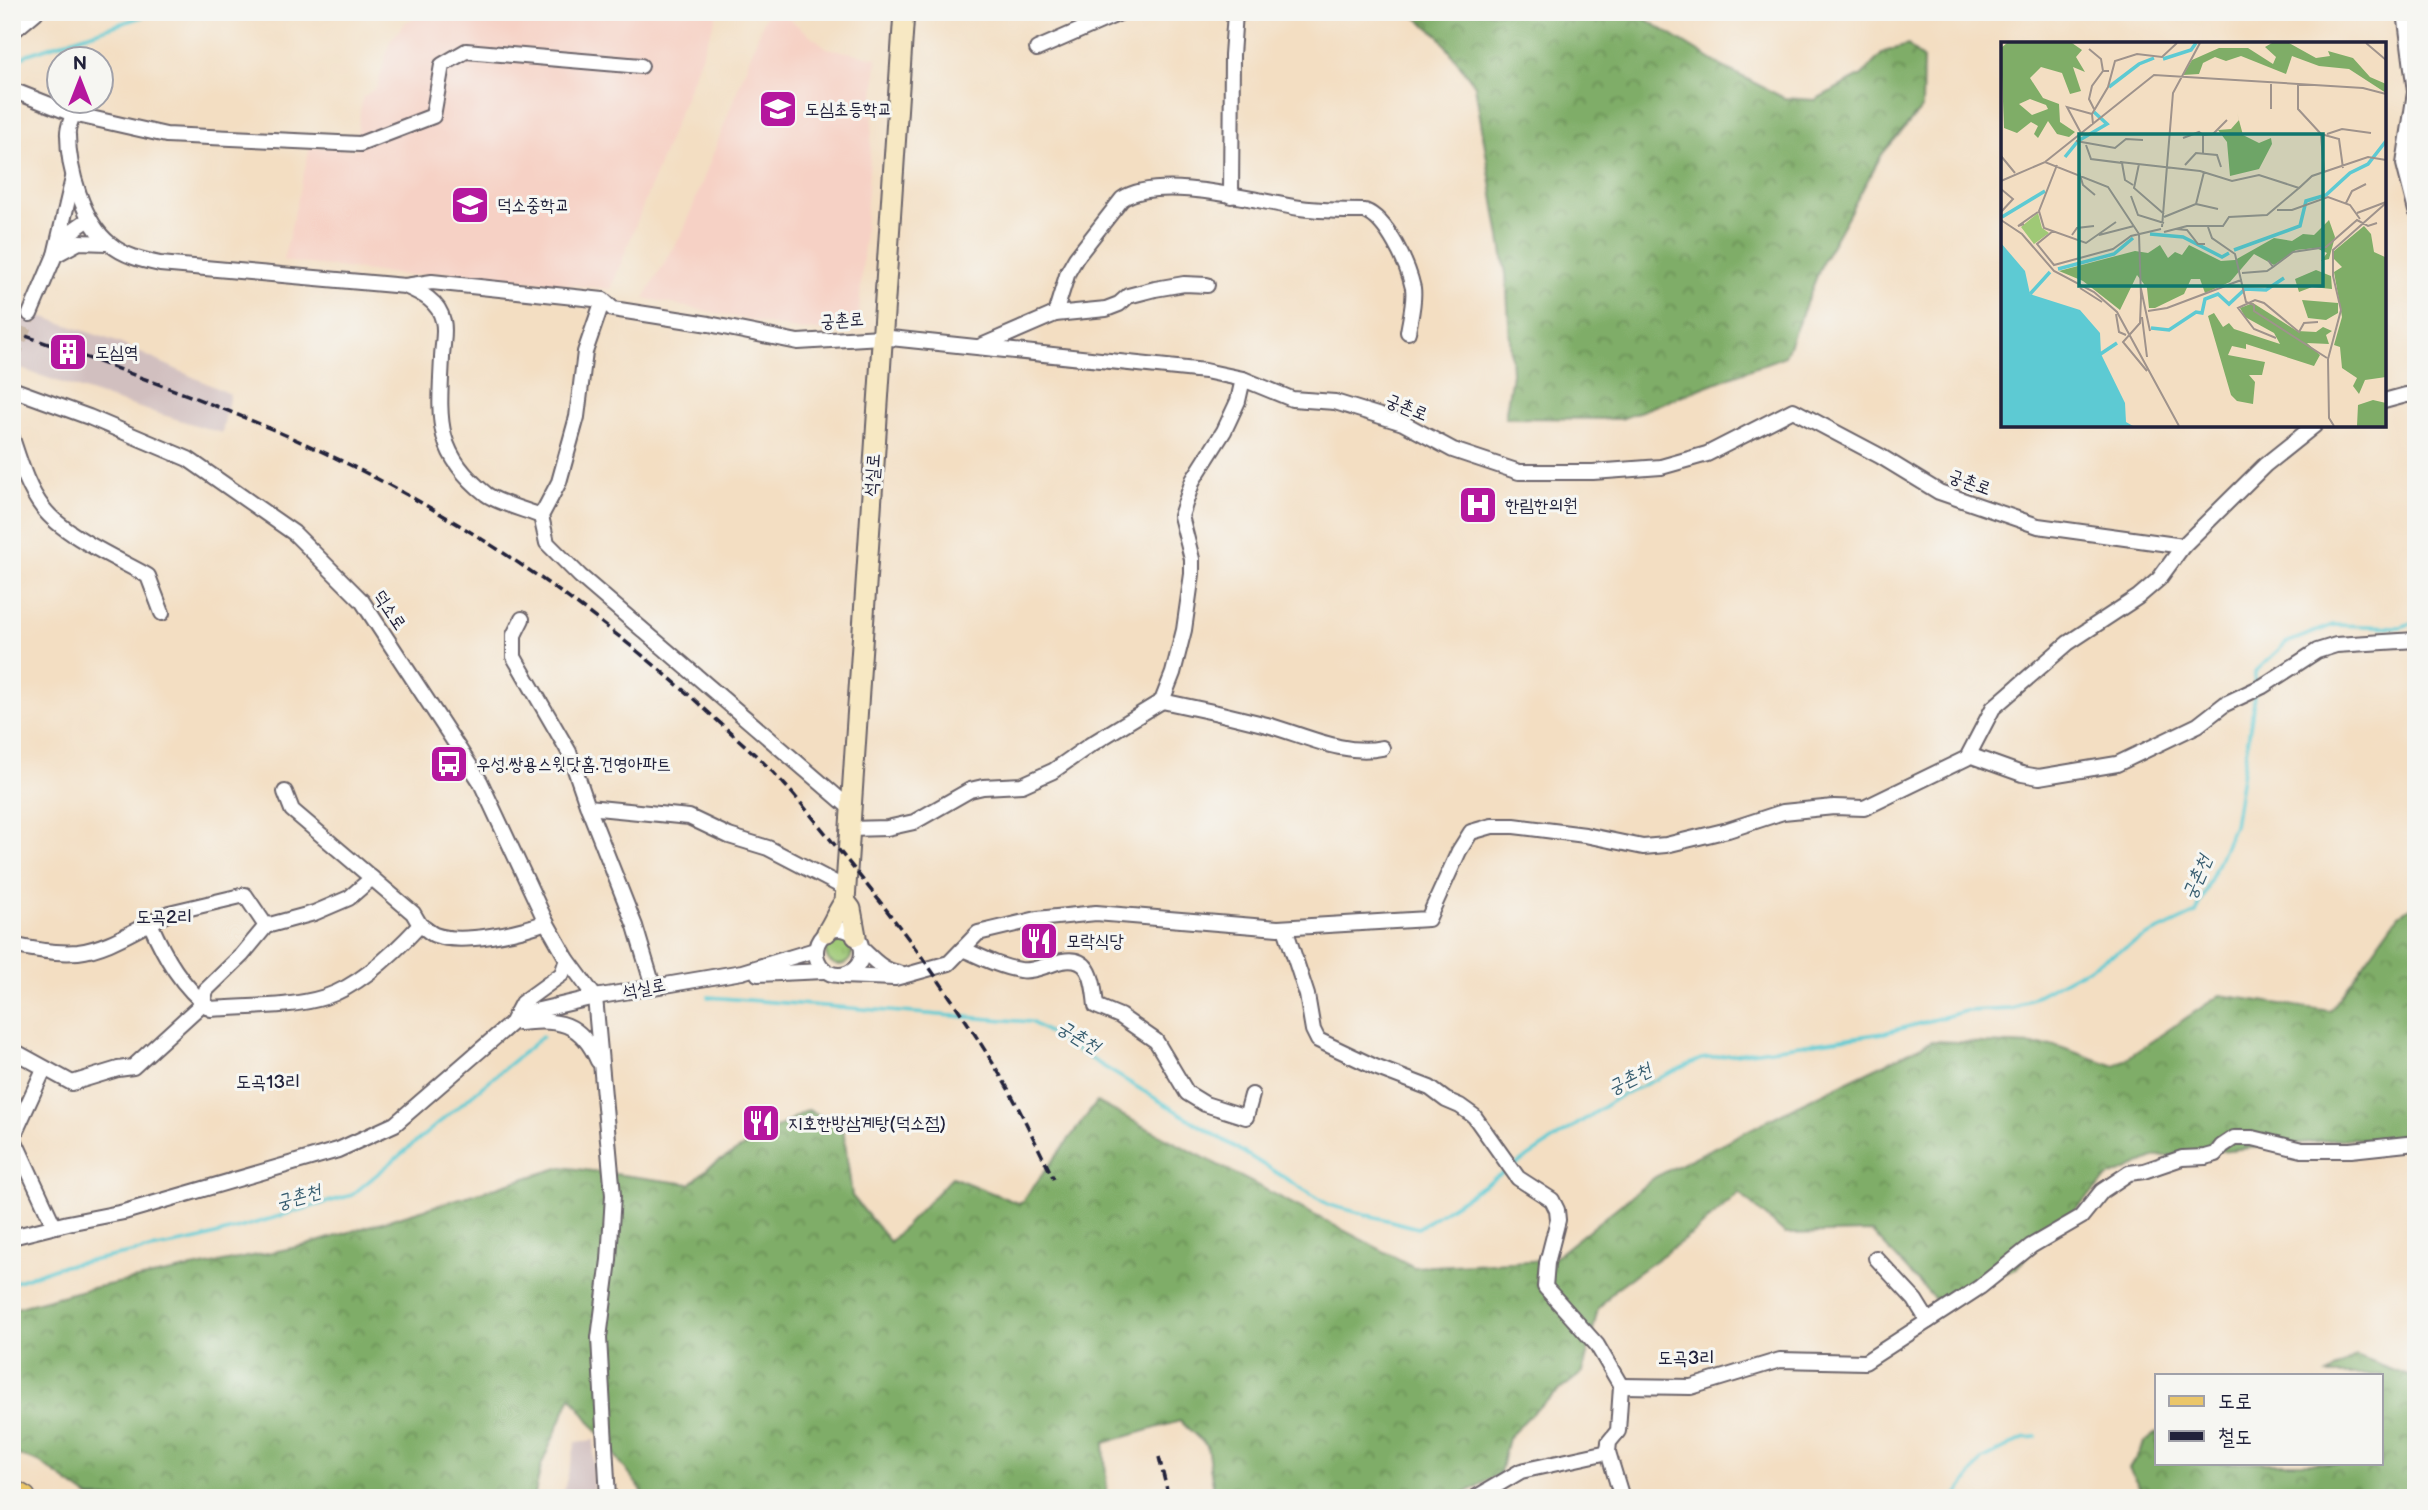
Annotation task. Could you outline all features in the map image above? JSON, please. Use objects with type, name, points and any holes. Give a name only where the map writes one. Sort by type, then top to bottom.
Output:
[{"type":"main road","points":[[12,1491],[24,1498]]},
{"type":"street","name":"석실로","points":[[510,1024],[522,1014],[653,986],[743,972],[815,950],[821,937],[835,921],[845,895],[904,12]]},
{"type":"street","points":[[1037,49],[1122,12]]},
{"type":"street","points":[[1231,195],[1235,13],[1247,12]]},
{"type":"street","points":[[2405,12],[2415,92],[2404,164],[2416,211]]},
{"type":"street","points":[[12,32],[30,14]]},
{"type":"street","points":[[82,116],[166,135],[360,144],[433,116],[442,65],[466,51],[641,66]]},
{"type":"street","points":[[12,90],[46,103]]},
{"type":"street","points":[[72,116],[67,133],[81,202],[89,219],[107,243]]},
{"type":"street","points":[[55,255],[74,174]]},
{"type":"street","points":[[1055,314],[1068,272],[1076,258],[1122,199],[1131,192],[1143,189],[1208,191],[1303,208],[1364,211],[1374,214],[1391,235],[1413,290],[1408,332]]},
{"type":"street","points":[[30,314],[55,255],[69,233],[89,219]]},
{"type":"street","points":[[55,255],[79,242],[107,243]]},
{"type":"street","name":"궁촌로","points":[[107,243],[138,260],[160,264],[405,286],[432,282],[603,300],[613,309],[798,342],[881,337],[1205,371],[1243,379],[1292,399],[1335,402],[1403,423],[1454,450],[1519,472],[1592,472],[1661,467],[1707,454],[1793,410],[1880,456],[1939,492],[2038,526],[2183,546]]},
{"type":"street","points":[[978,347],[1055,314],[1106,309],[1119,304],[1128,296],[1155,289],[1184,284],[1207,285]]},
{"type":"street","points":[[405,286],[426,295],[437,307],[444,321],[439,409],[443,438],[455,463],[487,495],[541,516]]},
{"type":"street","points":[[603,300],[585,352],[577,417],[559,482],[541,516],[547,543],[580,576],[850,807]]},
{"type":"street","points":[[849,828],[887,828],[914,822],[970,790],[1022,785],[1053,771],[1090,744],[1161,701],[1173,674],[1184,630],[1192,574],[1192,559],[1181,516],[1193,480],[1224,431],[1238,401],[1243,379]]},
{"type":"street","name":"덕소로","points":[[12,389],[89,417],[188,459],[293,533],[362,601],[480,781],[546,922],[567,959],[596,997]]},
{"type":"street","points":[[2386,400],[2416,395]]},
{"type":"street","points":[[743,972],[757,974],[824,971],[841,976],[895,978],[949,963],[978,933],[1011,923],[1069,914],[1096,913],[1285,928],[1428,919],[1459,851],[1471,832],[1492,826],[1514,825],[1643,846],[1666,845],[1728,830],[1783,811],[1833,807],[1864,808],[1967,758],[1993,708],[2068,643],[2138,597],[2160,579],[2183,546],[2265,466],[2313,427]]},
{"type":"street","points":[[12,438],[27,481],[44,510],[74,535],[148,576],[162,613]]},
{"type":"street","points":[[522,619],[514,635],[514,657],[569,752],[635,926],[653,986]]},
{"type":"street","points":[[1969,755],[2022,774],[2039,777],[2117,764],[2198,725],[2225,704],[2263,686],[2317,651],[2336,645],[2416,640]]},
{"type":"street","points":[[1161,701],[1266,725],[1349,750],[1364,752],[1382,748]]},
{"type":"street","points":[[285,792],[292,810],[413,913],[420,925],[435,935],[462,938],[499,934],[546,922]]},
{"type":"street","points":[[588,807],[689,817],[729,836],[768,848],[845,895],[859,943],[860,964],[855,970],[841,976]]},
{"type":"street","points":[[12,1050],[72,1083],[133,1067],[203,1003],[206,990],[242,955],[266,926],[314,913],[349,898],[372,878]]},
{"type":"street","points":[[12,945],[46,952],[80,952],[106,944],[169,913],[246,895],[266,926]]},
{"type":"street","points":[[150,923],[176,974],[211,1009],[291,1003],[326,996],[356,980],[397,949],[420,925]]},
{"type":"street","points":[[1285,928],[1307,995],[1313,1030],[1318,1040],[1375,1067],[1430,1088],[1460,1106],[1474,1116],[1516,1175],[1552,1200],[1558,1210],[1545,1287],[1597,1346],[1621,1386],[1618,1431],[1609,1441],[1608,1452],[1622,1498]]},
{"type":"street","points":[[827,932],[842,929],[859,943],[876,963],[892,972],[910,974]]},
{"type":"street","points":[[963,948],[988,960],[1021,970],[1039,969],[1066,960],[1078,962],[1087,968],[1093,977],[1096,1006],[1120,1016],[1156,1041],[1187,1093],[1205,1104],[1246,1117],[1252,1096]]},
{"type":"street","points":[[815,950],[816,958],[824,971]]},
{"type":"street","points":[[12,1237],[124,1212],[338,1150],[395,1124],[510,1024],[522,1003],[562,974],[567,959]]},
{"type":"street","points":[[596,997],[613,1195],[609,1261],[599,1338],[608,1498]]},
{"type":"street","points":[[510,1024],[543,1020],[567,1024],[582,1034],[593,1049],[602,1070]]},
{"type":"street","points":[[44,1069],[13,1137],[54,1226]]},
{"type":"street","points":[[1621,1386],[1691,1387],[1780,1360],[1866,1362],[1980,1287],[2031,1246],[2081,1217],[2102,1191],[2129,1173],[2144,1171],[2182,1158],[2216,1154],[2234,1138],[2253,1138],[2302,1150],[2351,1150],[2416,1143]]},
{"type":"street","points":[[1876,1258],[1915,1300],[1928,1321]]},
{"type":"street","points":[[1475,1498],[1521,1471],[1608,1452]]},
{"type":"shaded area","name":"덕소중학교","points":[[428,12],[718,12],[611,289],[443,272],[412,276],[283,261],[310,147],[355,149],[362,98],[377,87],[390,41],[406,22]]},
{"type":"shaded area","name":"도심초등학교","points":[[767,12],[780,12],[827,48],[877,58],[858,329],[801,331],[644,298],[684,230]]},
{"type":"shaded area","points":[[12,306],[117,342],[230,394],[222,433],[12,366]]},
{"type":"shaded area","points":[[594,1440],[593,1498],[562,1498],[576,1442]]},
{"type":"green space","points":[[1410,12],[1634,12],[1723,67],[1784,98],[1815,100],[1862,75],[1884,52],[1908,45],[1923,59],[1922,108],[1882,154],[1823,261],[1785,356],[1621,419],[1505,418],[1512,373],[1506,274],[1475,86],[1438,35]]},
{"type":"green space","points":[[2416,904],[2416,1150],[2354,1138],[2156,1157],[2107,1178],[2015,1269],[1938,1303],[1872,1232],[1785,1234],[1739,1193],[1695,1232],[1615,1289],[1598,1309],[1583,1372],[1535,1410],[1508,1438],[1500,1473],[1456,1498],[1215,1498],[1207,1446],[1180,1421],[1104,1443],[1107,1493],[1104,1498],[647,1498],[571,1396],[541,1466],[534,1498],[90,1498],[39,1462],[12,1453],[12,1309],[87,1289],[307,1245],[562,1167],[690,1184],[709,1167],[808,1110],[843,1127],[852,1196],[890,1242],[952,1177],[1020,1204],[1097,1102],[1414,1267],[1551,1260],[1655,1177],[1932,1041],[2057,1046],[2115,1066],[2220,995],[2330,1011],[2399,915]]},
{"type":"green space","points":[[839,939],[848,943],[852,952],[848,961],[839,965],[830,961],[826,952],[830,943]]},
{"type":"green space","points":[[2356,1356],[2416,1379],[2416,1498],[2146,1498],[2129,1469],[2146,1441],[2155,1434],[2155,1464],[2382,1464],[2382,1374],[2329,1374]]},
{"type":"waterway","points":[[12,63],[28,54],[156,12]]},
{"type":"waterway","name":"궁촌천","points":[[2254,686],[2255,672],[2286,643],[2333,625],[2400,627],[2416,622]]},
{"type":"waterway","name":"궁촌천","points":[[1514,1166],[1620,1096],[1701,1059],[1884,1033],[1966,1011],[2012,1009],[2147,936],[2196,913],[2234,825],[2254,694]]},
{"type":"waterway","name":"궁촌천","points":[[708,997],[1031,1022],[1329,1205],[1418,1228],[1507,1170]]},
{"type":"waterway","name":"궁촌천","points":[[12,1283],[58,1267],[198,1240],[352,1195],[542,1037]]},
{"type":"waterway","points":[[1955,1498],[1982,1460],[2025,1438],[2036,1437]]},
{"type":"tunnel","points":[[12,360],[30,314]]},
{"type":"railway","points":[[12,331],[224,409],[348,464],[445,516],[491,545],[625,641],[766,765],[800,802],[867,885],[967,1022],[1017,1104],[1054,1179]]},
{"type":"railway","points":[[1159,1457],[1169,1498]]},
{"type":"place","name":"도심초등학교","points":[[778,109]]},
{"type":"place","name":"덕소중학교","points":[[470,205]]},
{"type":"place","name":"도심역","points":[[68,352]]},
{"type":"place","name":"한림한의원","points":[[1478,505]]},
{"type":"place","name":"우성.쌍용스윗닷홈.건영아파트","points":[[449,764]]},
{"type":"place","name":"모락식당","points":[[1039,941]]},
{"type":"place","name":"지호한방삼계탕(덕소점)","points":[[761,1123]]},
{"type":"district","name":"도곡2리","points":[[164,916]]},
{"type":"district","name":"도곡13리","points":[[268,1081]]},
{"type":"district","name":"도곡3리","points":[[1686,1357]]}]
